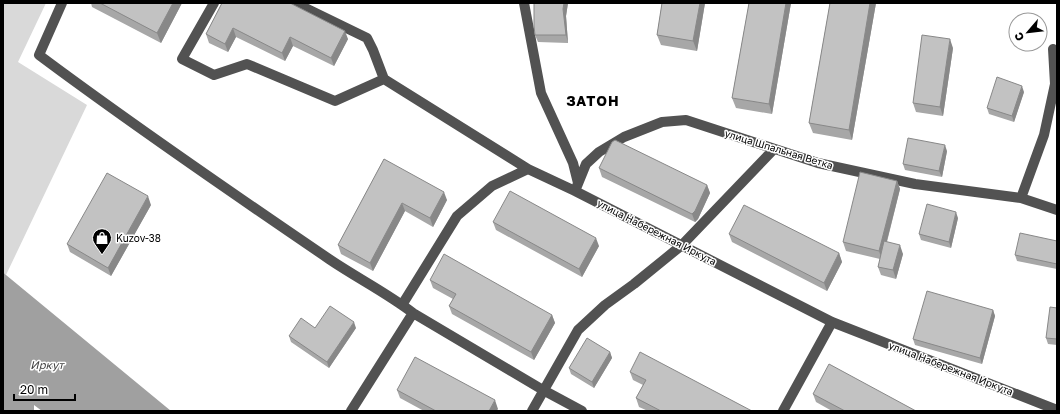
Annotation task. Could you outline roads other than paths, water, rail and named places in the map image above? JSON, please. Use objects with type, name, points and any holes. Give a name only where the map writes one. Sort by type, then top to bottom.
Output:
[{"type":"street","points":[[62,3],[39,55],[104,104],[325,256],[413,313],[543,390],[582,411]]},
{"type":"street","points":[[214,3],[182,59],[214,75],[247,64],[335,101],[384,79],[367,38],[295,3]]},
{"type":"street","points":[[524,3],[541,93],[573,163],[577,187]]},
{"type":"street","points":[[1021,198],[1044,135],[1055,84],[1053,49]]},
{"type":"street","name":"улица Набережная Иркута","points":[[384,79],[528,169],[577,187],[682,245],[832,322],[1057,410]]},
{"type":"street","name":"улица Шпальная Ветка","points":[[577,187],[586,164],[599,152],[624,137],[662,122],[686,120],[818,163],[915,184],[1021,198],[1057,210]]},
{"type":"street","points":[[532,411],[578,330],[605,305],[634,284],[682,245],[774,149]]},
{"type":"street","points":[[402,305],[457,216],[492,186],[528,169]]},
{"type":"street","points":[[351,411],[413,313]]},
{"type":"street","points":[[783,411],[832,322]]},
{"type":"water","name":"Иркут","points":[[3,272],[171,411],[42,411],[34,405],[34,411],[3,411]]},
{"type":"place","name":"Kuzov-38","points":[[102,255]]},
{"type":"district","name":"ЗАТОН","points":[[593,100]]}]
